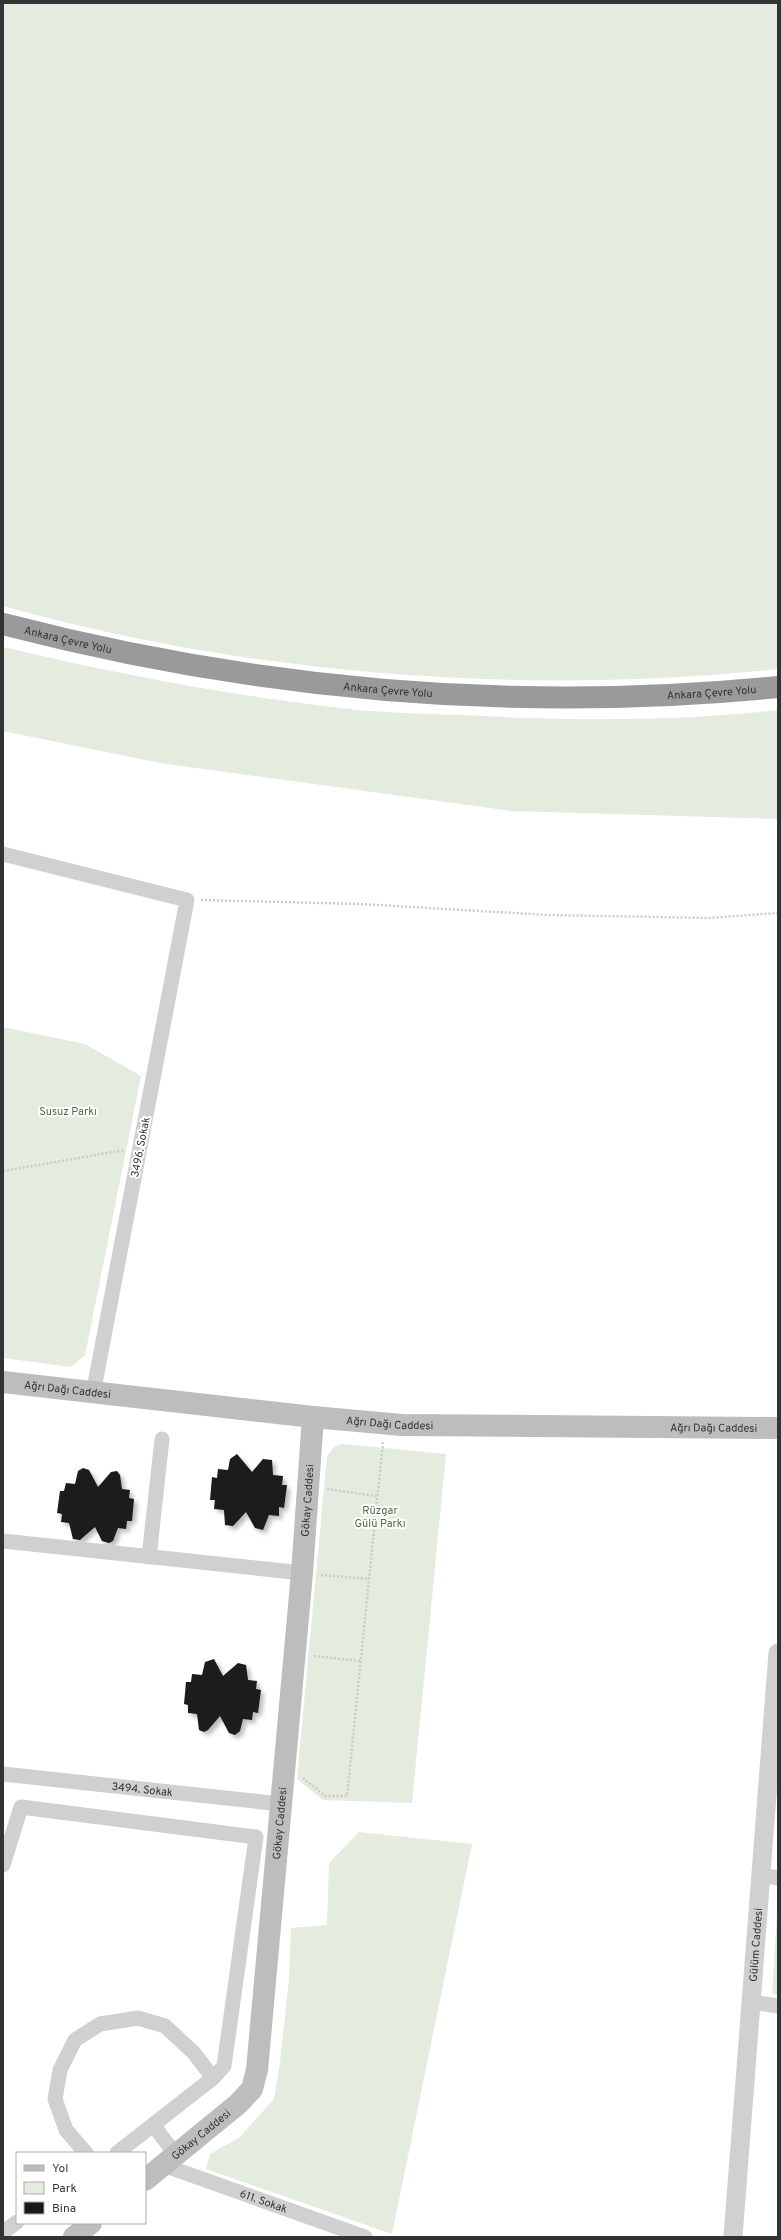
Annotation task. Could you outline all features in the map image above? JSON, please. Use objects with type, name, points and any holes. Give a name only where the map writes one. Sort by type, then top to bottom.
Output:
[{"type":"highway","name":"Ankara Çevre Yolu","points":[[3,624],[123,653],[220,670],[318,684],[421,694],[528,698],[639,698],[778,687]]},
{"type":"main road","name":"Ağrı Dağı Caddesi","points":[[3,1382],[93,1394],[384,1423],[778,1428]]},
{"type":"main road","name":"Gökay Caddesi","points":[[146,2179],[238,2104],[252,2089],[258,2070],[302,1573],[313,1417]]},
{"type":"main road","points":[[74,2237],[90,2224]]},
{"type":"street","points":[[3,854],[187,900]]},
{"type":"street","name":"3496. Sokak","points":[[93,1394],[187,900]]},
{"type":"street","points":[[149,1557],[162,1439]]},
{"type":"street","points":[[3,1541],[302,1573]]},
{"type":"street","name":"Gülüm Caddesi","points":[[732,2237],[751,2002],[769,1877],[778,1653]]},
{"type":"street","name":"3494. Sokak","points":[[3,1774],[281,1804]]},
{"type":"street","points":[[3,1864],[21,1807],[256,1837],[224,2066],[213,2078],[154,2126],[118,2152]]},
{"type":"street","points":[[751,2002],[778,2006]]},
{"type":"street","points":[[85,2152],[66,2130],[55,2099],[60,2070],[75,2040],[100,2024],[138,2018],[165,2026],[194,2053],[213,2078]]},
{"type":"street","points":[[154,2126],[169,2160]]},
{"type":"street","name":"611. Sokak","points":[[169,2160],[365,2237]]},
{"type":"street","points":[[3,2229],[5,2230],[16,2223]]},
{"type":"path","points":[[187,900],[360,904],[556,915],[708,918],[778,913]]},
{"type":"path","points":[[3,1171],[140,1147]]},
{"type":"path","points":[[285,1764],[325,1796],[348,1796],[384,1423]]},
{"type":"path","points":[[308,1486],[377,1496]]},
{"type":"path","points":[[302,1573],[369,1579]]},
{"type":"path","points":[[295,1654],[361,1661]]},
{"type":"green space","points":[[3,3],[778,3],[778,669],[682,677],[584,680],[486,679],[388,674],[289,663],[192,649],[97,630],[3,606]]},
{"type":"green space","points":[[3,647],[91,667],[224,692],[358,710],[521,718],[631,719],[741,714],[778,710],[778,819],[511,811],[160,763],[3,731]]},
{"type":"green space","name":"Susuz Parkı","points":[[3,1027],[85,1044],[141,1076],[85,1355],[71,1367],[3,1358]]},
{"type":"green space","name":"Rüzgar Gülü Parkı","points":[[342,1444],[446,1454],[412,1803],[323,1800],[297,1779],[327,1456],[334,1447]]},
{"type":"green space","points":[[359,1832],[472,1844],[392,2234],[206,2169],[210,2154],[240,2137],[274,2099],[280,2062],[289,1980],[291,1928],[327,1925],[329,1863]]},
{"type":"green space","points":[[778,1897],[778,1995],[772,1994]]},
{"type":"building","points":[[237,1454],[252,1472],[263,1459],[272,1460],[273,1475],[283,1476],[282,1485],[287,1485],[284,1508],[279,1507],[279,1516],[269,1515],[263,1530],[255,1528],[246,1512],[233,1526],[225,1525],[224,1510],[214,1509],[215,1500],[210,1500],[212,1477],[217,1478],[218,1469],[228,1470],[230,1459]]},
{"type":"building","points":[[83,1468],[89,1470],[98,1487],[111,1472],[117,1471],[120,1475],[122,1489],[130,1490],[129,1498],[134,1499],[132,1521],[127,1521],[126,1529],[118,1528],[113,1541],[109,1543],[102,1541],[95,1527],[80,1540],[73,1539],[69,1523],[61,1522],[62,1514],[57,1513],[60,1491],[64,1491],[66,1483],[75,1484],[78,1471]]},
{"type":"building","points":[[214,1659],[223,1676],[238,1663],[246,1665],[248,1680],[257,1681],[256,1689],[261,1690],[258,1713],[253,1712],[252,1720],[243,1719],[240,1731],[235,1735],[229,1733],[220,1716],[208,1730],[204,1732],[199,1730],[197,1714],[188,1713],[188,1705],[184,1704],[186,1682],[191,1682],[192,1674],[202,1675],[205,1662]]}]
